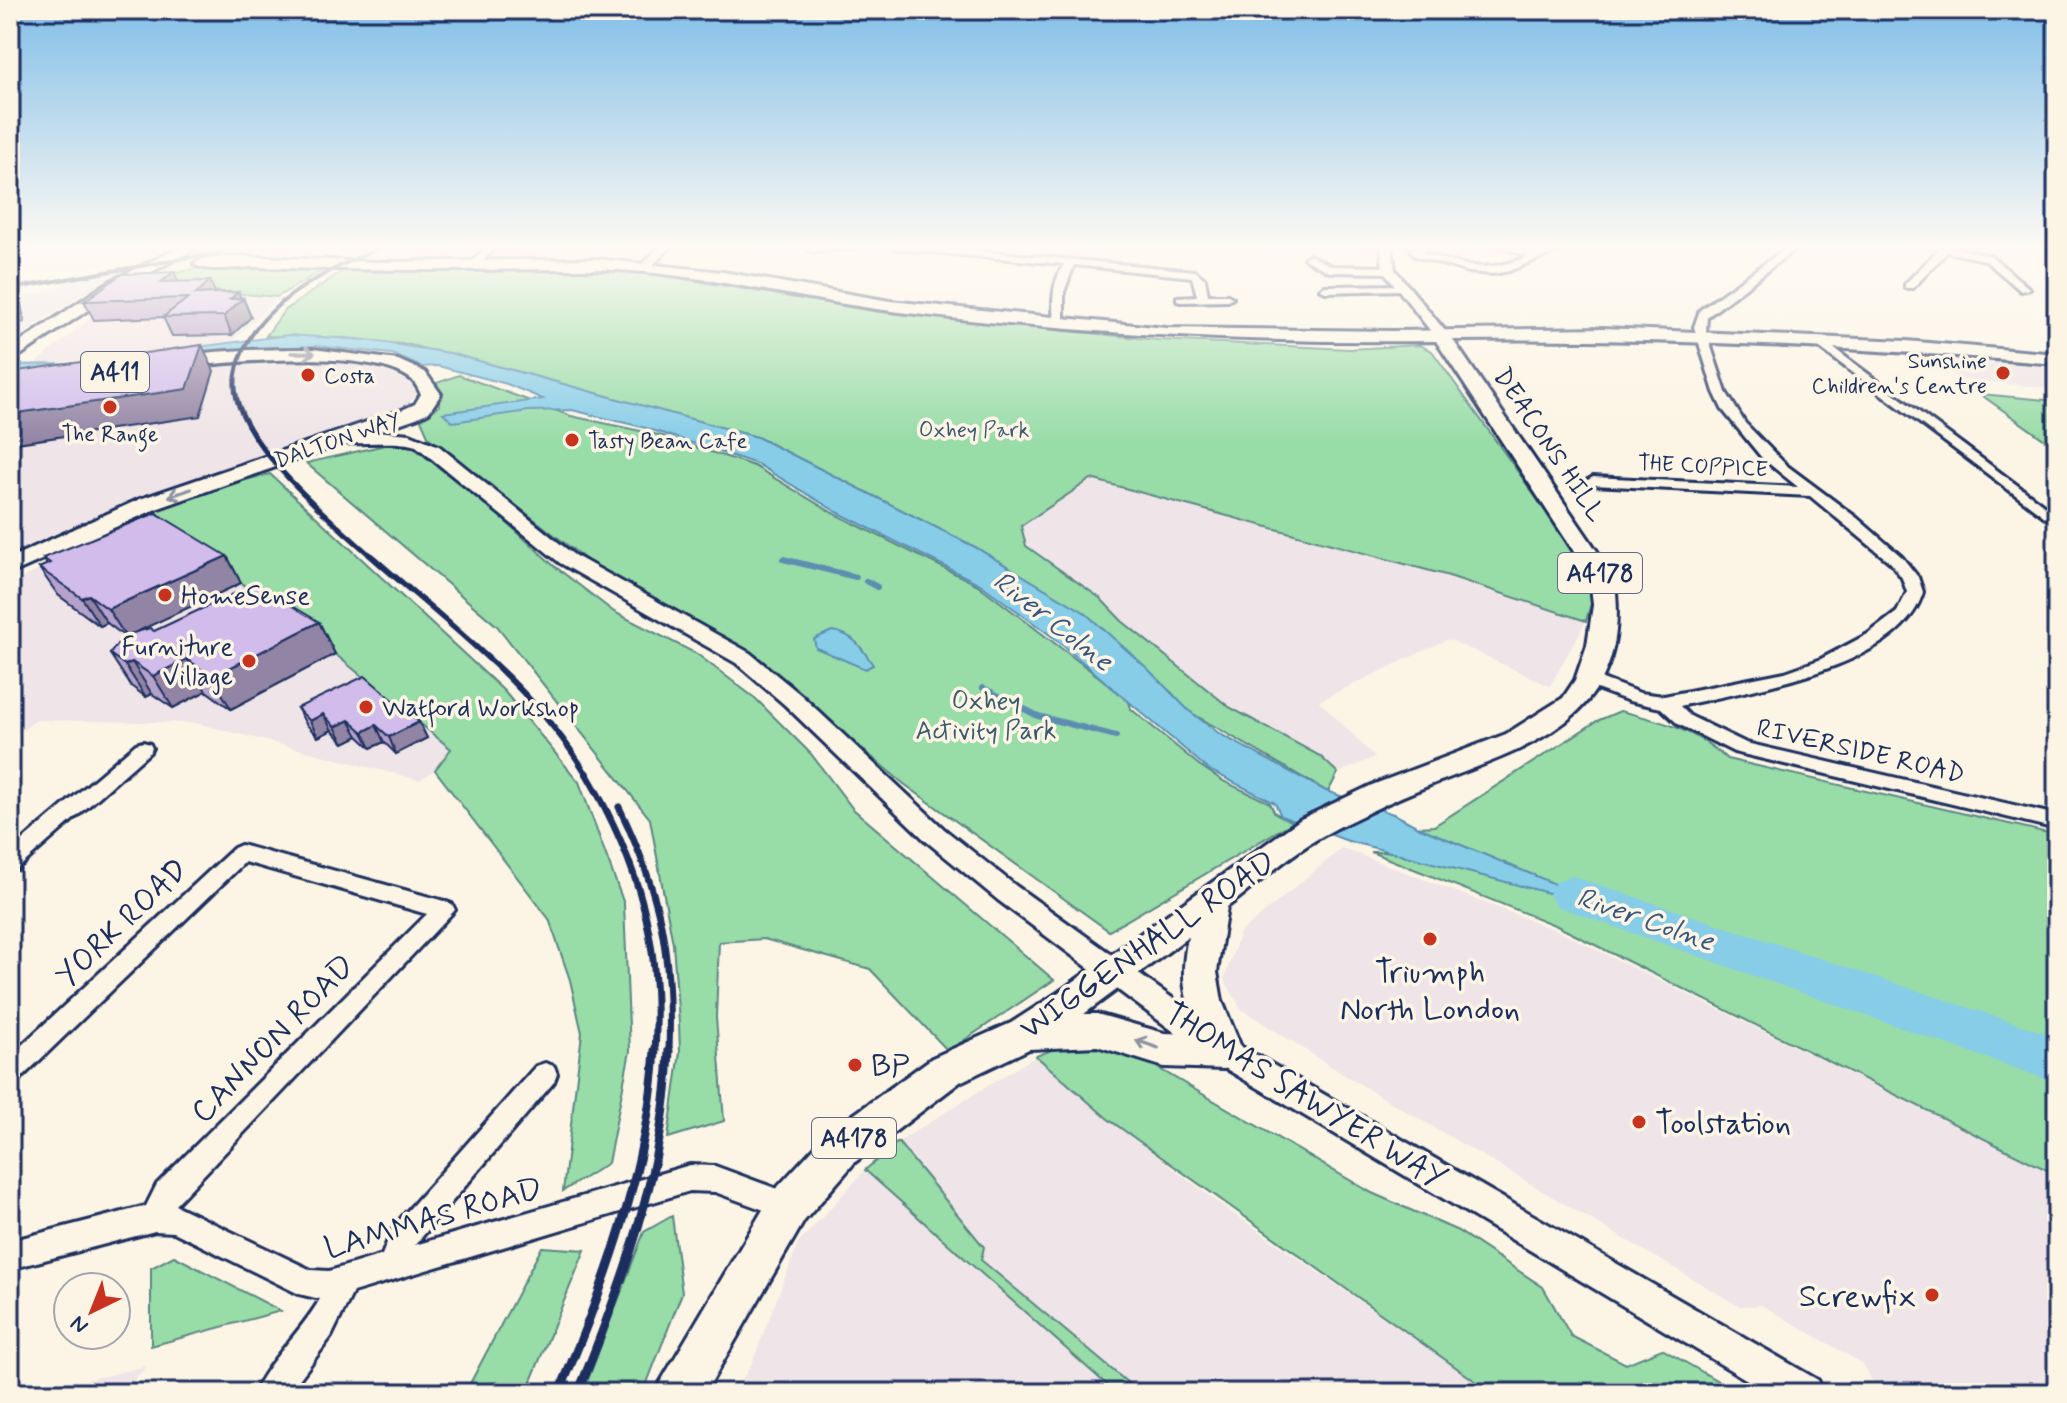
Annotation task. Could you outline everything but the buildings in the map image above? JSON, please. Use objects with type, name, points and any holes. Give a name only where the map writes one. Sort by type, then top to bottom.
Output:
[{"type":"main road","name":"A411","points":[[10,357],[78,311]]},
{"type":"main road","points":[[941,311],[1179,333],[1603,333],[1906,346],[2057,359]]},
{"type":"main road","name":"DEACONS HILL","points":[[1441,335],[1602,576],[1606,605],[1600,645],[1589,680],[1573,704],[1516,741]]},
{"type":"main road","name":"DALTON WAY","points":[[10,567],[148,504],[339,440],[422,408],[431,394],[425,382],[398,368],[362,358],[325,354],[259,354],[147,367]]},
{"type":"main road","name":"WIGGENHALL ROAD","points":[[678,1393],[789,1206],[841,1148],[905,1098],[946,1070],[1024,1034],[1211,904],[1312,827],[1361,803],[1516,741]]},
{"type":"main road","points":[[1024,1034],[1097,1030],[1164,1050],[1224,1052],[1204,1001],[1199,972],[1211,904]]},
{"type":"street","points":[[1058,311],[1059,324]]},
{"type":"street","points":[[1422,311],[1441,335]]},
{"type":"street","points":[[1589,680],[1629,695],[1666,702],[1812,670],[1899,622],[1912,608],[1916,591],[1913,582],[1890,551],[1811,492],[1768,456],[1745,430],[1721,394],[1699,323],[1705,311]]},
{"type":"street","points":[[1820,343],[2057,522]]},
{"type":"street","points":[[339,440],[387,434],[416,438],[415,427],[422,408]]},
{"type":"street","name":"THOMAS SAWYER WAY","points":[[416,438],[500,501],[567,559],[743,658],[793,700],[935,835],[1224,1052],[1805,1393]]},
{"type":"street","name":"THE COPPICE","points":[[1593,481],[1811,492]]},
{"type":"street","name":"RIVERSIDE ROAD","points":[[1666,702],[1684,720],[1741,748],[2057,822]]},
{"type":"street","points":[[10,863],[143,748]]},
{"type":"street","name":"CANNON ROAD","points":[[155,1217],[167,1193],[444,910],[241,853]]},
{"type":"street","name":"YORK ROAD","points":[[10,1072],[241,853]]},
{"type":"street","points":[[392,1267],[402,1240],[412,1227],[545,1074]]},
{"type":"street","name":"LAMMAS ROAD","points":[[10,1255],[155,1217],[176,1219],[309,1284],[343,1281],[690,1178],[715,1179],[789,1206]]},
{"type":"street","points":[[269,1393],[313,1341],[332,1312],[343,1281]]},
{"type":"shaded area","points":[[10,311],[55,311],[54,312],[10,345]]},
{"type":"shaded area","points":[[101,311],[263,311],[233,341],[32,366]]},
{"type":"shaded area","name":"Sunshine Children's Centre","points":[[1921,353],[2057,366],[2057,389],[1960,379]]},
{"type":"shaded area","points":[[266,358],[368,366],[407,379],[419,392],[401,412],[67,528],[10,554],[10,410],[206,364]]},
{"type":"shaded area","points":[[1091,479],[1449,576],[1586,621],[1550,686],[1448,639],[1319,701],[1375,757],[1338,773],[1320,756],[1229,707],[1122,621],[1100,598],[1026,546],[1021,526]]},
{"type":"shaded area","points":[[157,512],[242,583],[271,615],[335,654],[452,749],[435,770],[419,780],[196,723],[36,720],[10,740],[10,584]]},
{"type":"shaded area","points":[[1342,848],[1556,930],[2057,1175],[2057,1393],[1886,1393],[1876,1387],[1862,1363],[1761,1305],[1739,1306],[1346,1076],[1241,1009],[1224,979],[1240,933]]},
{"type":"shaded area","points":[[1036,1056],[1108,1119],[1220,1204],[1492,1393],[1140,1393],[980,1260],[984,1247],[898,1142]]},
{"type":"shaded area","points":[[865,1170],[1116,1393],[733,1393],[751,1366],[798,1244]]},
{"type":"shaded area","points":[[147,1366],[122,1393],[32,1393]]},
{"type":"green space","name":"Oxhey Park","points":[[284,311],[876,311],[1158,340],[1349,349],[1419,345],[1432,351],[1597,583],[1586,621],[1449,576],[1091,479],[1021,526],[1026,546],[1100,598],[1122,621],[1229,707],[1320,756],[1338,773],[1328,792],[1188,711],[1171,692],[979,549],[757,437],[410,345],[344,338],[266,336]]},
{"type":"green space","name":"Oxhey Activity Park","points":[[459,375],[571,416],[659,435],[754,466],[833,513],[978,585],[1103,680],[1129,702],[1131,709],[1199,765],[1223,781],[1270,803],[1275,813],[1293,822],[1109,931],[904,784],[737,645],[615,582],[429,438],[421,420],[440,405],[434,384]]},
{"type":"green space","points":[[1980,394],[2057,401],[2057,440],[2045,440]]},
{"type":"green space","points":[[394,443],[413,447],[614,612],[697,654],[756,699],[811,754],[853,809],[1054,980],[948,1051],[870,969],[764,939],[719,942],[716,1017],[724,1121],[668,1138],[680,1052],[679,1023],[673,944],[650,819],[497,626],[306,463]]},
{"type":"green space","points":[[270,474],[504,691],[579,782],[624,904],[630,1051],[608,1163],[563,1191],[582,1033],[570,980],[549,919],[435,770],[451,749],[335,654],[271,615],[242,583],[157,513],[109,536],[137,516],[159,507]]},
{"type":"green space","points":[[1620,711],[1690,733],[1727,759],[2057,835],[2057,1175],[1557,926],[1371,852],[1394,852],[1614,909],[1418,827],[1434,826],[1597,721]]},
{"type":"green space","points":[[1062,1046],[1127,1050],[1372,1193],[1458,1231],[1543,1287],[1571,1336],[1626,1364],[1662,1349],[1739,1393],[1492,1393],[1108,1119],[1036,1056]]},
{"type":"green space","points":[[898,1142],[984,1247],[981,1260],[1140,1393],[1116,1393],[865,1170]]},
{"type":"green space","points":[[672,1216],[682,1293],[643,1393],[583,1393],[644,1232]]},
{"type":"green space","points":[[542,1247],[585,1250],[526,1393],[465,1393]]},
{"type":"green space","points":[[174,1256],[281,1311],[151,1346],[151,1268]]},
{"type":"water","points":[[288,335],[366,340],[450,353],[757,437],[975,547],[1084,612],[1147,668],[1188,710],[1220,734],[1326,791],[1396,815],[1622,912],[1348,841],[1281,816],[1275,803],[1209,770],[1054,638],[980,584],[837,512],[757,464],[646,428],[572,410],[528,411],[453,422],[443,413],[543,399],[507,384],[438,366],[422,367],[392,354],[316,346],[228,350],[10,379],[10,365],[70,364]]},
{"type":"water","points":[[832,631],[852,639],[873,665],[865,669],[816,648],[814,639]]},
{"type":"waterway","points":[[783,559],[856,577]]},
{"type":"waterway","points":[[866,581],[877,587]]},
{"type":"waterway","points":[[983,688],[1038,716],[1116,736]]},
{"type":"waterway","name":"River Colne","points":[[1572,894],[2057,1060]]},
{"type":"railway","points":[[235,382],[240,357],[252,334],[272,311]]},
{"type":"railway","points":[[235,382],[238,403],[266,452],[309,500],[371,556]]},
{"type":"railway","points":[[369,554],[514,683],[565,742],[587,775]]},
{"type":"railway","points":[[586,773],[621,840],[643,907],[655,976],[655,1052]]},
{"type":"railway","points":[[619,807],[645,869],[661,926],[668,985],[669,1050]]},
{"type":"railway","points":[[559,1393],[622,1225],[644,1138],[655,1050]]},
{"type":"railway","points":[[578,1393],[625,1268],[650,1182],[666,1094],[669,1050]]},
{"type":"place","name":"Sunshine Children's Centre","points":[[2003,373]]},
{"type":"place","name":"Costa","points":[[308,375]]},
{"type":"place","name":"The Range","points":[[110,407]]},
{"type":"place","name":"Tasty Bean Cafe","points":[[572,440]]},
{"type":"place","name":"HomeSense","points":[[165,595]]},
{"type":"place","name":"Furniture Village","points":[[249,661]]},
{"type":"place","name":"Watford Workshop","points":[[366,707]]},
{"type":"place","name":"Triumph North London","points":[[1430,939]]},
{"type":"place","name":"BP","points":[[855,1065]]},
{"type":"place","name":"Toolstation","points":[[1639,1122]]},
{"type":"place","name":"Screwfix","points":[[1932,1295]]}]
